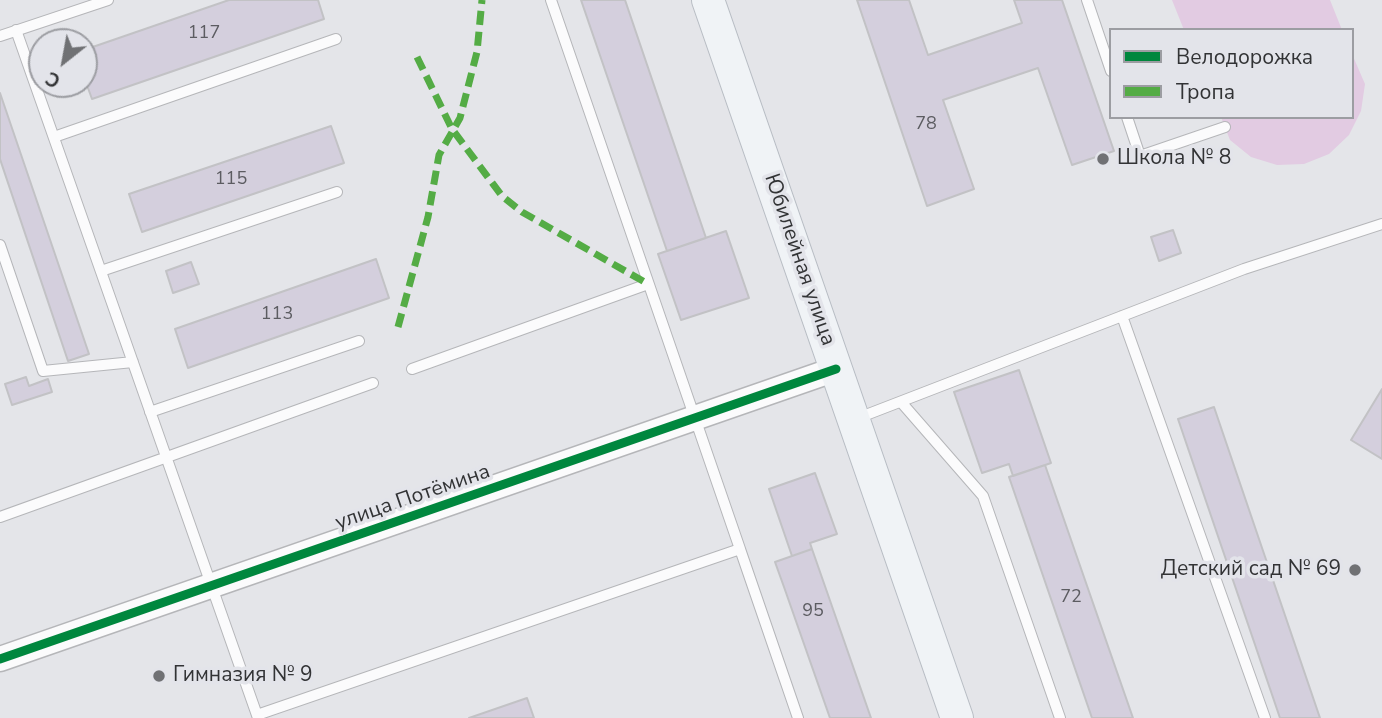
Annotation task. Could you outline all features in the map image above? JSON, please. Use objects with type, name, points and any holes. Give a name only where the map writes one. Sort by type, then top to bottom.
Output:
[{"type":"main road","name":"Юбилейная улица","points":[[708,0],[957,718]]},
{"type":"street","name":"улица Потёмина","points":[[0,659],[836,369]]},
{"type":"lane","points":[[0,36],[108,0]]},
{"type":"lane","points":[[551,0],[798,718]]},
{"type":"lane","points":[[1087,0],[1109,65]]},
{"type":"lane","points":[[16,30],[257,717],[740,549]]},
{"type":"lane","points":[[54,137],[336,39]]},
{"type":"lane","points":[[1128,119],[1140,156],[1225,127]]},
{"type":"lane","points":[[101,271],[337,192]]},
{"type":"lane","points":[[854,420],[1244,269],[1382,224]]},
{"type":"lane","points":[[0,245],[43,372],[133,362]]},
{"type":"lane","points":[[412,369],[648,284]]},
{"type":"lane","points":[[1122,316],[1265,718]]},
{"type":"lane","points":[[150,412],[359,341]]},
{"type":"lane","points":[[0,517],[373,383]]},
{"type":"lane","points":[[901,402],[983,495],[1060,718]]},
{"type":"shaded area","points":[[1172,0],[1330,0],[1341,28],[1183,28]]},
{"type":"shaded area","points":[[1354,59],[1365,84],[1361,111],[1349,135],[1329,154],[1304,164],[1277,165],[1251,157],[1230,140],[1222,119],[1354,119]]},
{"type":"building","points":[[229,0],[318,0],[324,19],[98,97],[98,45]]},
{"type":"building","points":[[581,0],[625,0],[706,238],[667,251]]},
{"type":"building","points":[[857,0],[909,0],[928,55],[1022,23],[1014,0],[1062,0],[1114,151],[1072,165],[1038,68],[943,100],[974,189],[927,206]]},
{"type":"building","points":[[0,93],[89,354],[68,361],[0,159]]},
{"type":"building","points":[[331,126],[344,163],[142,232],[129,194]]},
{"type":"building","points":[[1173,230],[1181,253],[1159,261],[1151,237]]},
{"type":"building","points":[[726,231],[749,298],[681,320],[658,254]]},
{"type":"building","points":[[376,259],[389,298],[188,368],[175,329]]},
{"type":"building","points":[[191,262],[199,284],[173,293],[166,271]]},
{"type":"building","points":[[1019,370],[1051,463],[1013,476],[1009,464],[982,473],[954,392]]},
{"type":"building","points":[[26,377],[29,386],[48,379],[52,392],[12,405],[5,384]]},
{"type":"building","points":[[1382,389],[1382,459],[1351,440]]},
{"type":"building","points":[[1214,407],[1320,718],[1280,718],[1178,419]]},
{"type":"building","points":[[1045,465],[1133,718],[1092,718],[1009,477]]},
{"type":"building","points":[[815,473],[837,534],[810,543],[812,549],[792,556],[769,489]]},
{"type":"building","points":[[812,549],[871,718],[830,718],[775,562]]},
{"type":"building","points":[[527,698],[534,718],[469,718]]},
{"type":"marked path","points":[[398,327],[428,217],[439,155],[460,118],[477,52],[482,0]]},
{"type":"marked path","points":[[417,57],[452,129],[502,196],[522,212],[648,284]]},
{"type":"cycle path","points":[[0,659],[836,369]]},
{"type":"place","name":"Школа № 8","points":[[1103,159]]},
{"type":"place","name":"Детский сад № 69","points":[[1355,570]]},
{"type":"place","name":"Гимназия № 9","points":[[159,676]]}]
